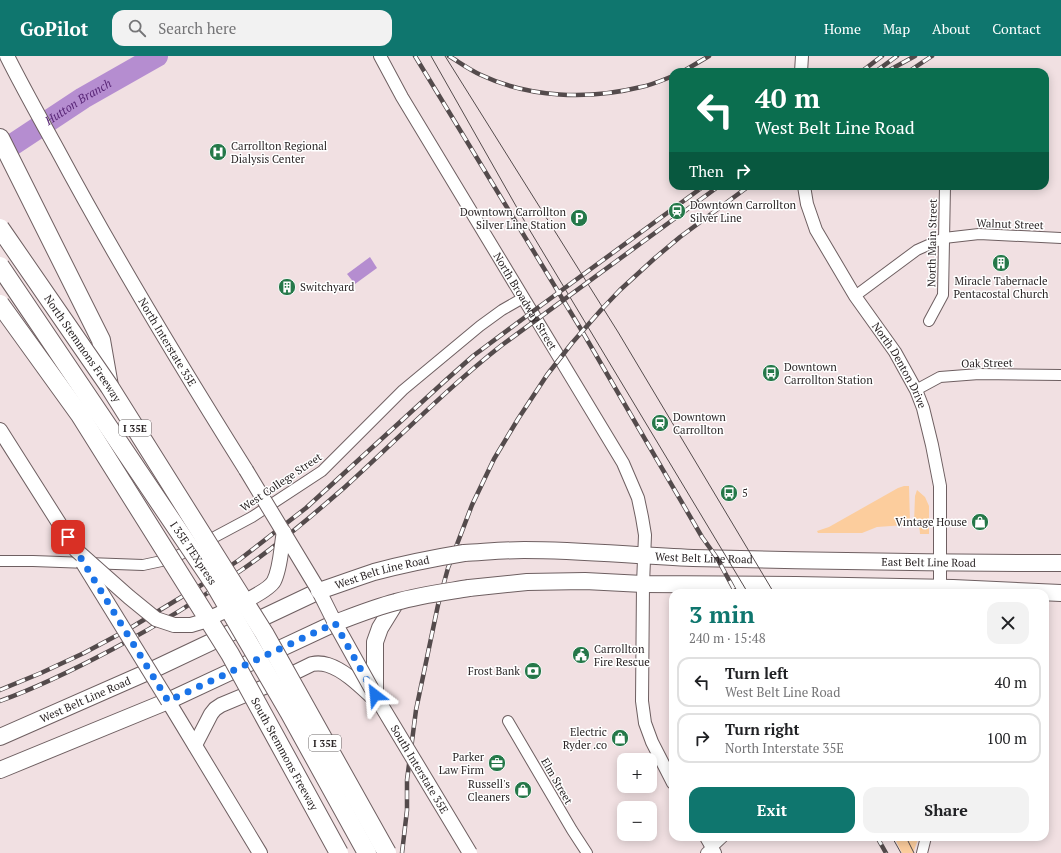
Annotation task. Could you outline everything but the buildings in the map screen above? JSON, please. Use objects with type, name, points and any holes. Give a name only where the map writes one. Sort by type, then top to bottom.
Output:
[{"type":"highway","points":[[0,138],[101,340],[109,386]]},
{"type":"highway","name":"North Stemmons Freeway","points":[[0,228],[109,386],[264,633],[387,853]]},
{"type":"highway","name":"I 35E TEXpress","points":[[0,266],[214,585],[289,712],[367,853]]},
{"type":"highway","name":"South Stemmons Freeway","points":[[0,304],[80,415],[230,654],[339,853]]},
{"type":"main road","name":"North Interstate 35E","points":[[7,56],[63,161],[159,328],[192,385],[284,532],[319,591],[335,623]]},
{"type":"main road","points":[[0,430],[76,550],[260,853]]},
{"type":"main road","points":[[76,550],[156,619],[174,625],[191,625],[201,622],[262,592],[272,584],[279,564],[284,532]]},
{"type":"main road","name":"West Belt Line Road","points":[[0,737],[150,671],[319,591],[374,572],[417,562],[464,553],[524,550],[644,556],[796,560]]},
{"type":"main road","name":"East Belt Line Road","points":[[796,560],[1061,563]]},
{"type":"main road","points":[[0,770],[168,701],[335,623],[367,611],[425,595],[469,588],[527,582],[586,581],[643,584],[796,585],[911,589]]},
{"type":"main road","points":[[1049,593],[1061,593]]},
{"type":"main road","points":[[378,700],[375,642],[380,628],[396,602]]},
{"type":"main road","name":"South Interstate 35E","points":[[335,623],[378,700],[470,853]]},
{"type":"main road","points":[[195,746],[211,714],[221,705],[269,686],[312,664],[327,664],[338,670],[378,700]]},
{"type":"street","name":"North Broadway Street","points":[[380,56],[402,97],[623,463],[638,498],[644,535],[642,701],[645,723],[652,742],[669,774]]},
{"type":"street","points":[[801,68],[802,56]]},
{"type":"street","name":"North Denton Drive","points":[[805,190],[807,204],[816,230],[855,296],[895,352],[916,390],[923,408],[939,481],[940,589]]},
{"type":"street","name":"North Main Street","points":[[929,321],[943,295],[944,190]]},
{"type":"street","name":"Walnut Street","points":[[855,296],[917,250],[944,238],[979,234],[1061,238]]},
{"type":"street","name":"West College Street","points":[[0,561],[143,565],[171,559],[209,540],[252,517],[322,471],[403,390],[480,326],[502,310],[523,298]]},
{"type":"street","name":"Oak Street","points":[[916,390],[940,376],[979,374],[1061,375]]},
{"type":"street","name":"Elm Street","points":[[508,721],[587,853]]},
{"type":"street","points":[[707,841],[711,851],[720,841]]},
{"type":"street","points":[[922,853],[925,841]]},
{"type":"shaded area","points":[[370,257],[377,268],[355,284],[347,274]]},
{"type":"shaded area","points":[[904,486],[909,486],[910,523],[905,525],[877,527],[862,533],[818,533],[817,531],[829,527]]},
{"type":"shaded area","points":[[917,490],[925,497],[929,506],[929,534],[920,534],[919,527],[914,523],[915,496]]},
{"type":"shaded area","points":[[896,841],[918,841],[913,853],[902,853]]},
{"type":"waterway","name":"Hutton Branch","points":[[0,146],[12,145],[83,98],[157,56]]},
{"type":"tram line","points":[[431,56],[529,229],[746,589]]},
{"type":"tram line","points":[[445,56],[618,332],[772,589]]},
{"type":"tram line","points":[[894,841],[901,853]]},
{"type":"tram line","points":[[908,841],[914,853]]},
{"type":"railway","points":[[415,56],[582,331],[702,537],[717,558],[734,589]]},
{"type":"railway","points":[[449,56],[477,73],[500,83],[539,92],[580,95],[601,94],[649,85],[669,78]]},
{"type":"railway","points":[[689,68],[709,56]]},
{"type":"railway","points":[[866,68],[882,56]]},
{"type":"railway","points":[[880,68],[897,56]]},
{"type":"railway","points":[[893,68],[915,56]]},
{"type":"railway","points":[[914,68],[932,56]]},
{"type":"railway","points":[[0,690],[84,653],[127,630],[203,584],[239,560],[306,508],[473,356],[699,190]]},
{"type":"railway","points":[[0,701],[58,677],[130,640],[196,601],[256,560],[295,530],[345,487],[441,397],[502,345],[714,190]]},
{"type":"railway","points":[[402,853],[407,810],[407,780],[416,710],[438,605],[448,568],[472,505],[494,459],[547,375],[572,343],[601,310],[620,290],[655,258],[680,237],[744,190]]},
{"type":"railway","points":[[879,841],[886,853]]},
{"type":"place","name":"Carrollton Regional Dialysis Center","points":[[218,152]]},
{"type":"place","name":"Downtown Carrollton Silver Line","points":[[677,211]]},
{"type":"place","name":"Downtown Carrollton Silver Line Station","points":[[579,218]]},
{"type":"place","name":"Miracle Tabernacle Pentacostal Church","points":[[1001,263]]},
{"type":"place","name":"Switchyard","points":[[287,287]]},
{"type":"place","name":"Downtown Carrollton Station","points":[[771,373]]},
{"type":"place","name":"Downtown Carrollton","points":[[660,423]]},
{"type":"place","name":"5","points":[[729,493]]},
{"type":"place","name":"Vintage House","points":[[980,522]]},
{"type":"place","name":"Carrollton Fire Rescue","points":[[581,655]]},
{"type":"place","name":"Frost Bank","points":[[533,671]]},
{"type":"place","name":"Electric Ryder .co","points":[[620,738]]},
{"type":"place","name":"Parker Law Firm","points":[[497,763]]},
{"type":"place","name":"Russell's Cleaners","points":[[523,790]]},
{"type":"route","points":[[68,537],[168,701],[335,623],[375,695]]}]
